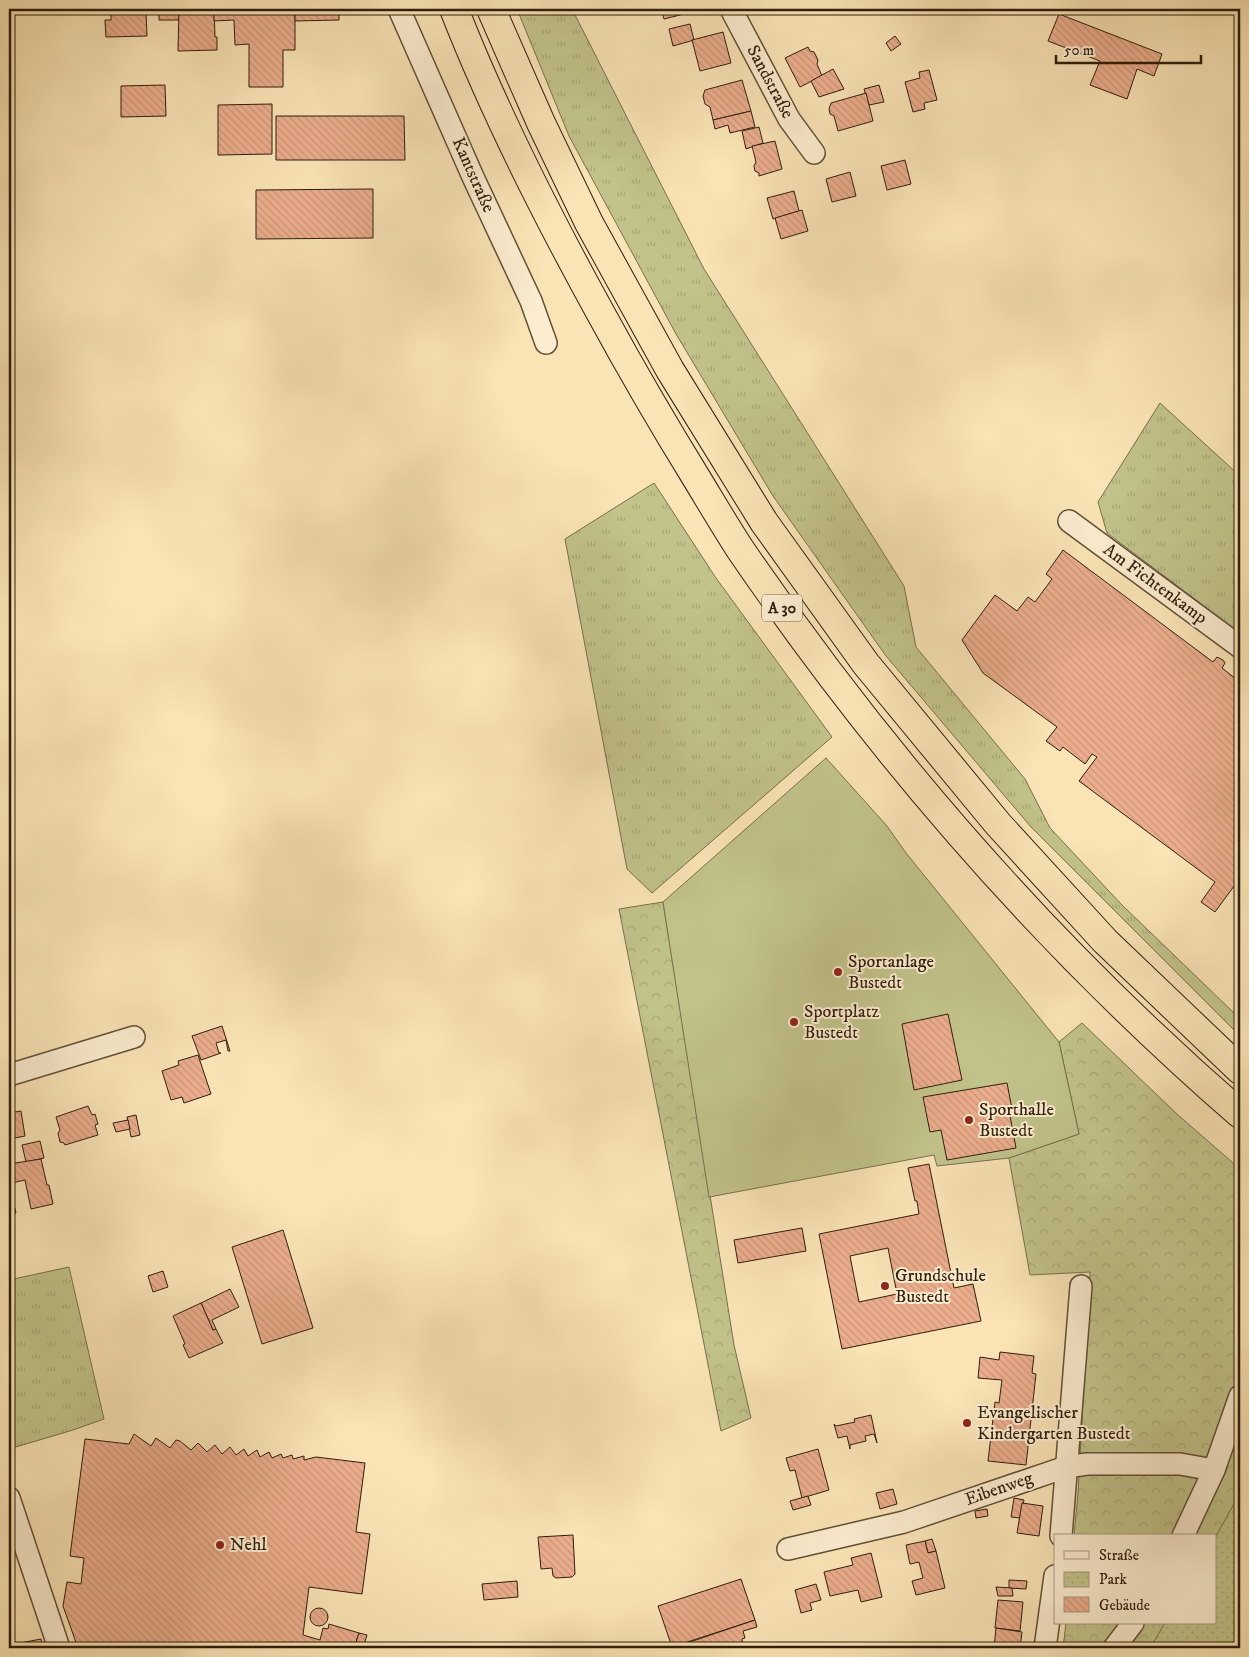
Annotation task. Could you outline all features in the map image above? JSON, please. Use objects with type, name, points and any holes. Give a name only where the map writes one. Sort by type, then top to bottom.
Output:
[{"type":"highway","name":"A 30","points":[[454,9],[510,141],[557,235],[643,392],[750,563],[840,688],[969,844],[1078,963],[1240,1114]]},
{"type":"highway","name":"A 30","points":[[491,9],[541,123],[589,223],[670,370],[764,522],[866,664],[998,824],[1104,941],[1240,1070]]},
{"type":"street","name":"Kantstraße","points":[[399,9],[531,301],[546,343]]},
{"type":"street","name":"Sandstraße","points":[[731,9],[789,119],[814,153]]},
{"type":"street","name":"Am Fichtenkamp","points":[[1069,521],[1240,647]]},
{"type":"street","points":[[9,1075],[134,1037]]},
{"type":"street","points":[[1061,1534],[1081,1286]]},
{"type":"street","points":[[1184,1534],[1214,1470],[1240,1396]]},
{"type":"street","name":"Eibenweg","points":[[788,1549],[904,1522],[1066,1467],[1087,1464],[1180,1464],[1214,1470]]},
{"type":"street","points":[[9,1498],[59,1648]]},
{"type":"street","points":[[1046,1648],[1054,1584]]},
{"type":"street","points":[[1114,1648],[1132,1624]]},
{"type":"green space","points":[[517,9],[572,9],[704,269],[904,586],[916,647],[1025,779],[1050,828],[1122,905],[1233,1012],[1240,1014],[1240,1036],[1031,827],[886,656],[773,496],[676,334],[569,136]]},
{"type":"green space","points":[[1160,403],[1240,476],[1240,633],[1107,533],[1098,502]]},
{"type":"green space","points":[[654,483],[716,578],[832,737],[652,893],[627,869],[565,539]]},
{"type":"green space","name":"Sportanlage Bustedt","points":[[826,758],[887,826],[906,853],[1059,1042],[1079,1134],[1009,1158],[937,1166],[934,1155],[709,1197],[663,902]]},
{"type":"green space","points":[[663,902],[734,1345],[751,1418],[721,1431],[619,909]]},
{"type":"green space","points":[[1082,1023],[1178,1115],[1240,1169],[1240,1648],[1063,1648],[1066,1624],[1216,1624],[1216,1534],[1074,1534],[1090,1272],[1030,1275],[1009,1158],[1079,1134],[1059,1042]]},
{"type":"green space","points":[[69,1267],[104,1419],[9,1449],[9,1280]]},
{"type":"green space","points":[[1240,1493],[1240,1648],[1150,1648],[1164,1624],[1216,1624],[1216,1536]]},
{"type":"building","points":[[103,9],[179,9],[179,20],[159,20],[159,12],[103,14]]},
{"type":"building","points":[[179,9],[214,9],[217,50],[178,51]]},
{"type":"building","points":[[214,9],[295,9],[295,50],[283,50],[283,87],[249,87],[249,44],[235,45],[234,20],[214,21]]},
{"type":"building","points":[[295,9],[339,9],[339,20],[295,21]]},
{"type":"building","points":[[661,9],[691,9],[692,12],[664,19]]},
{"type":"building","points":[[111,13],[146,13],[147,36],[106,37],[105,20],[111,20]]},
{"type":"building","points":[[1059,14],[1162,54],[1154,76],[1137,69],[1127,99],[1090,85],[1100,61],[1048,41]]},
{"type":"building","points":[[690,24],[694,40],[673,46],[669,29]]},
{"type":"building","points":[[723,32],[731,63],[700,71],[692,40]]},
{"type":"building","points":[[895,36],[901,44],[891,51],[886,43]]},
{"type":"building","points":[[808,47],[810,51],[814,52],[818,60],[817,64],[822,76],[800,87],[785,58]]},
{"type":"building","points":[[833,69],[844,89],[819,97],[811,81]]},
{"type":"building","points":[[929,70],[937,100],[924,103],[925,109],[913,112],[905,82],[920,78],[919,72]]},
{"type":"building","points":[[742,80],[751,111],[713,120],[710,107],[705,104],[703,96],[705,90]]},
{"type":"building","points":[[165,85],[166,116],[121,117],[121,86]]},
{"type":"building","points":[[879,85],[884,102],[869,105],[864,89]]},
{"type":"building","points":[[866,93],[873,121],[838,131],[834,116],[830,114],[831,103]]},
{"type":"building","points":[[272,104],[272,154],[218,155],[218,105]]},
{"type":"building","points":[[751,111],[755,127],[730,133],[728,125],[715,129],[713,120]]},
{"type":"building","points":[[276,116],[404,116],[405,160],[276,160]]},
{"type":"building","points":[[759,127],[763,143],[746,149],[742,131]]},
{"type":"building","points":[[775,141],[782,169],[759,176],[759,173],[755,171],[754,166],[756,162],[752,146]]},
{"type":"building","points":[[905,160],[911,184],[887,190],[881,166]]},
{"type":"building","points":[[850,172],[856,196],[832,202],[826,179]]},
{"type":"building","points":[[373,189],[373,238],[256,239],[256,190]]},
{"type":"building","points":[[794,191],[799,211],[773,219],[767,198]]},
{"type":"building","points":[[802,210],[808,231],[781,239],[775,218]]},
{"type":"building","points":[[1063,550],[1213,662],[1217,657],[1223,660],[1225,663],[1222,668],[1240,682],[1240,878],[1215,912],[1201,902],[1215,882],[1079,781],[1097,757],[1092,754],[1085,764],[1063,747],[1060,751],[1046,741],[1057,727],[983,673],[962,640],[995,595],[1017,611],[1028,597],[1035,602],[1052,579],[1046,574]]},
{"type":"building","points":[[948,1014],[962,1080],[914,1090],[902,1024]]},
{"type":"building","points":[[222,1026],[230,1051],[228,1051],[226,1040],[216,1043],[219,1053],[221,1053],[201,1060],[192,1036]]},
{"type":"building","points":[[198,1055],[211,1094],[184,1103],[182,1097],[171,1100],[162,1071],[179,1065],[178,1061]]},
{"type":"building","name":"Sporthalle Bustedt","points":[[1007,1083],[1012,1109],[1009,1110],[1016,1148],[947,1160],[941,1130],[930,1132],[923,1097]]},
{"type":"building","points":[[88,1106],[92,1115],[95,1114],[98,1124],[95,1125],[98,1135],[65,1145],[60,1142],[58,1133],[60,1130],[56,1117]]},
{"type":"building","points":[[21,1111],[25,1136],[9,1139],[9,1113]]},
{"type":"building","points":[[136,1115],[140,1135],[131,1137],[127,1117]]},
{"type":"building","points":[[128,1120],[130,1129],[116,1132],[113,1123]]},
{"type":"building","points":[[40,1141],[44,1158],[26,1162],[22,1145]]},
{"type":"building","points":[[41,1159],[53,1204],[31,1209],[25,1180],[12,1183],[9,1164]]},
{"type":"building","points":[[929,1164],[954,1288],[973,1284],[981,1321],[842,1349],[819,1234],[919,1214],[908,1168]],"holes":[[[888,1248],[897,1294],[859,1302],[850,1256]]]},
{"type":"building","points":[[12,1196],[16,1213],[9,1214],[9,1197]]},
{"type":"building","points":[[802,1228],[806,1251],[738,1263],[734,1240]]},
{"type":"building","points":[[283,1230],[313,1328],[262,1344],[232,1247]]},
{"type":"building","points":[[163,1271],[168,1287],[153,1292],[148,1276]]},
{"type":"building","points":[[230,1289],[239,1307],[212,1320],[216,1329],[213,1330],[201,1303]]},
{"type":"building","points":[[201,1303],[213,1330],[216,1329],[223,1343],[189,1358],[173,1316]]},
{"type":"building","points":[[1000,1352],[1034,1356],[1032,1373],[1036,1374],[1026,1465],[988,1461],[995,1402],[999,1403],[1002,1380],[978,1378],[980,1357],[999,1360]]},
{"type":"building","points":[[871,1415],[877,1443],[874,1434],[865,1436],[866,1441],[850,1445],[850,1449],[847,1436],[838,1438],[834,1424],[836,1426],[855,1422],[854,1419]]},
{"type":"building","name":"Nehl","points":[[134,1434],[151,1446],[156,1438],[170,1448],[176,1440],[191,1450],[198,1443],[207,1452],[215,1445],[222,1454],[230,1447],[236,1455],[244,1449],[248,1456],[257,1450],[260,1457],[269,1452],[272,1458],[281,1454],[283,1458],[292,1455],[293,1459],[304,1456],[304,1460],[316,1457],[365,1463],[356,1532],[370,1534],[362,1594],[309,1587],[303,1635],[320,1640],[323,1628],[328,1629],[329,1624],[359,1633],[354,1648],[78,1648],[63,1606],[67,1582],[81,1584],[84,1558],[70,1556],[85,1439],[129,1444]]},
{"type":"building","points":[[818,1449],[829,1490],[802,1498],[795,1470],[790,1471],[786,1458]]},
{"type":"building","points":[[893,1489],[897,1504],[880,1509],[876,1493]]},
{"type":"building","points":[[808,1496],[811,1505],[793,1510],[790,1501]]},
{"type":"building","points":[[1014,1498],[1024,1500],[1020,1518],[1011,1517]]},
{"type":"building","points":[[1022,1503],[1043,1506],[1039,1536],[1017,1533]]},
{"type":"building","points":[[987,1509],[988,1516],[976,1518],[975,1511]]},
{"type":"building","points":[[573,1535],[575,1574],[572,1577],[556,1578],[553,1576],[552,1568],[541,1569],[538,1537]]},
{"type":"building","points":[[932,1539],[936,1551],[928,1553],[925,1541]]},
{"type":"building","points":[[925,1541],[928,1553],[936,1551],[945,1588],[916,1595],[912,1581],[923,1578],[919,1562],[910,1564],[906,1545]]},
{"type":"building","points":[[871,1553],[882,1597],[861,1602],[858,1590],[830,1596],[824,1572],[853,1565],[851,1558]]},
{"type":"building","points":[[741,1579],[755,1620],[672,1647],[658,1606]]},
{"type":"building","points":[[1009,1580],[1027,1581],[1026,1589],[1009,1588]]},
{"type":"building","points":[[517,1581],[518,1597],[484,1600],[482,1584]]},
{"type":"building","points":[[816,1584],[821,1600],[810,1603],[812,1610],[801,1613],[795,1590]]},
{"type":"building","points":[[996,1587],[1012,1588],[1013,1596],[998,1596]]},
{"type":"building","points":[[998,1600],[1023,1602],[1020,1631],[995,1628]]},
{"type":"building","points":[[319,1608],[325,1611],[328,1617],[325,1623],[319,1626],[313,1623],[310,1617],[313,1611]]},
{"type":"building","points":[[755,1620],[757,1627],[743,1631],[745,1638],[742,1639],[743,1648],[672,1648]]},
{"type":"building","points":[[996,1628],[1022,1632],[1020,1648],[994,1648]]},
{"type":"building","points":[[359,1633],[367,1635],[363,1648],[354,1648]]},
{"type":"building","points":[[41,1639],[43,1648],[16,1648],[15,1644]]},
{"type":"place","name":"Sportanlage Bustedt","points":[[838,972]]},
{"type":"place","name":"Sportplatz Bustedt","points":[[794,1022]]},
{"type":"place","name":"Sporthalle Bustedt","points":[[969,1120]]},
{"type":"place","name":"Grundschule Bustedt","points":[[885,1286]]},
{"type":"place","name":"Evangelischer Kindergarten Bustedt","points":[[967,1423]]},
{"type":"place","name":"Nehl","points":[[220,1545]]}]
